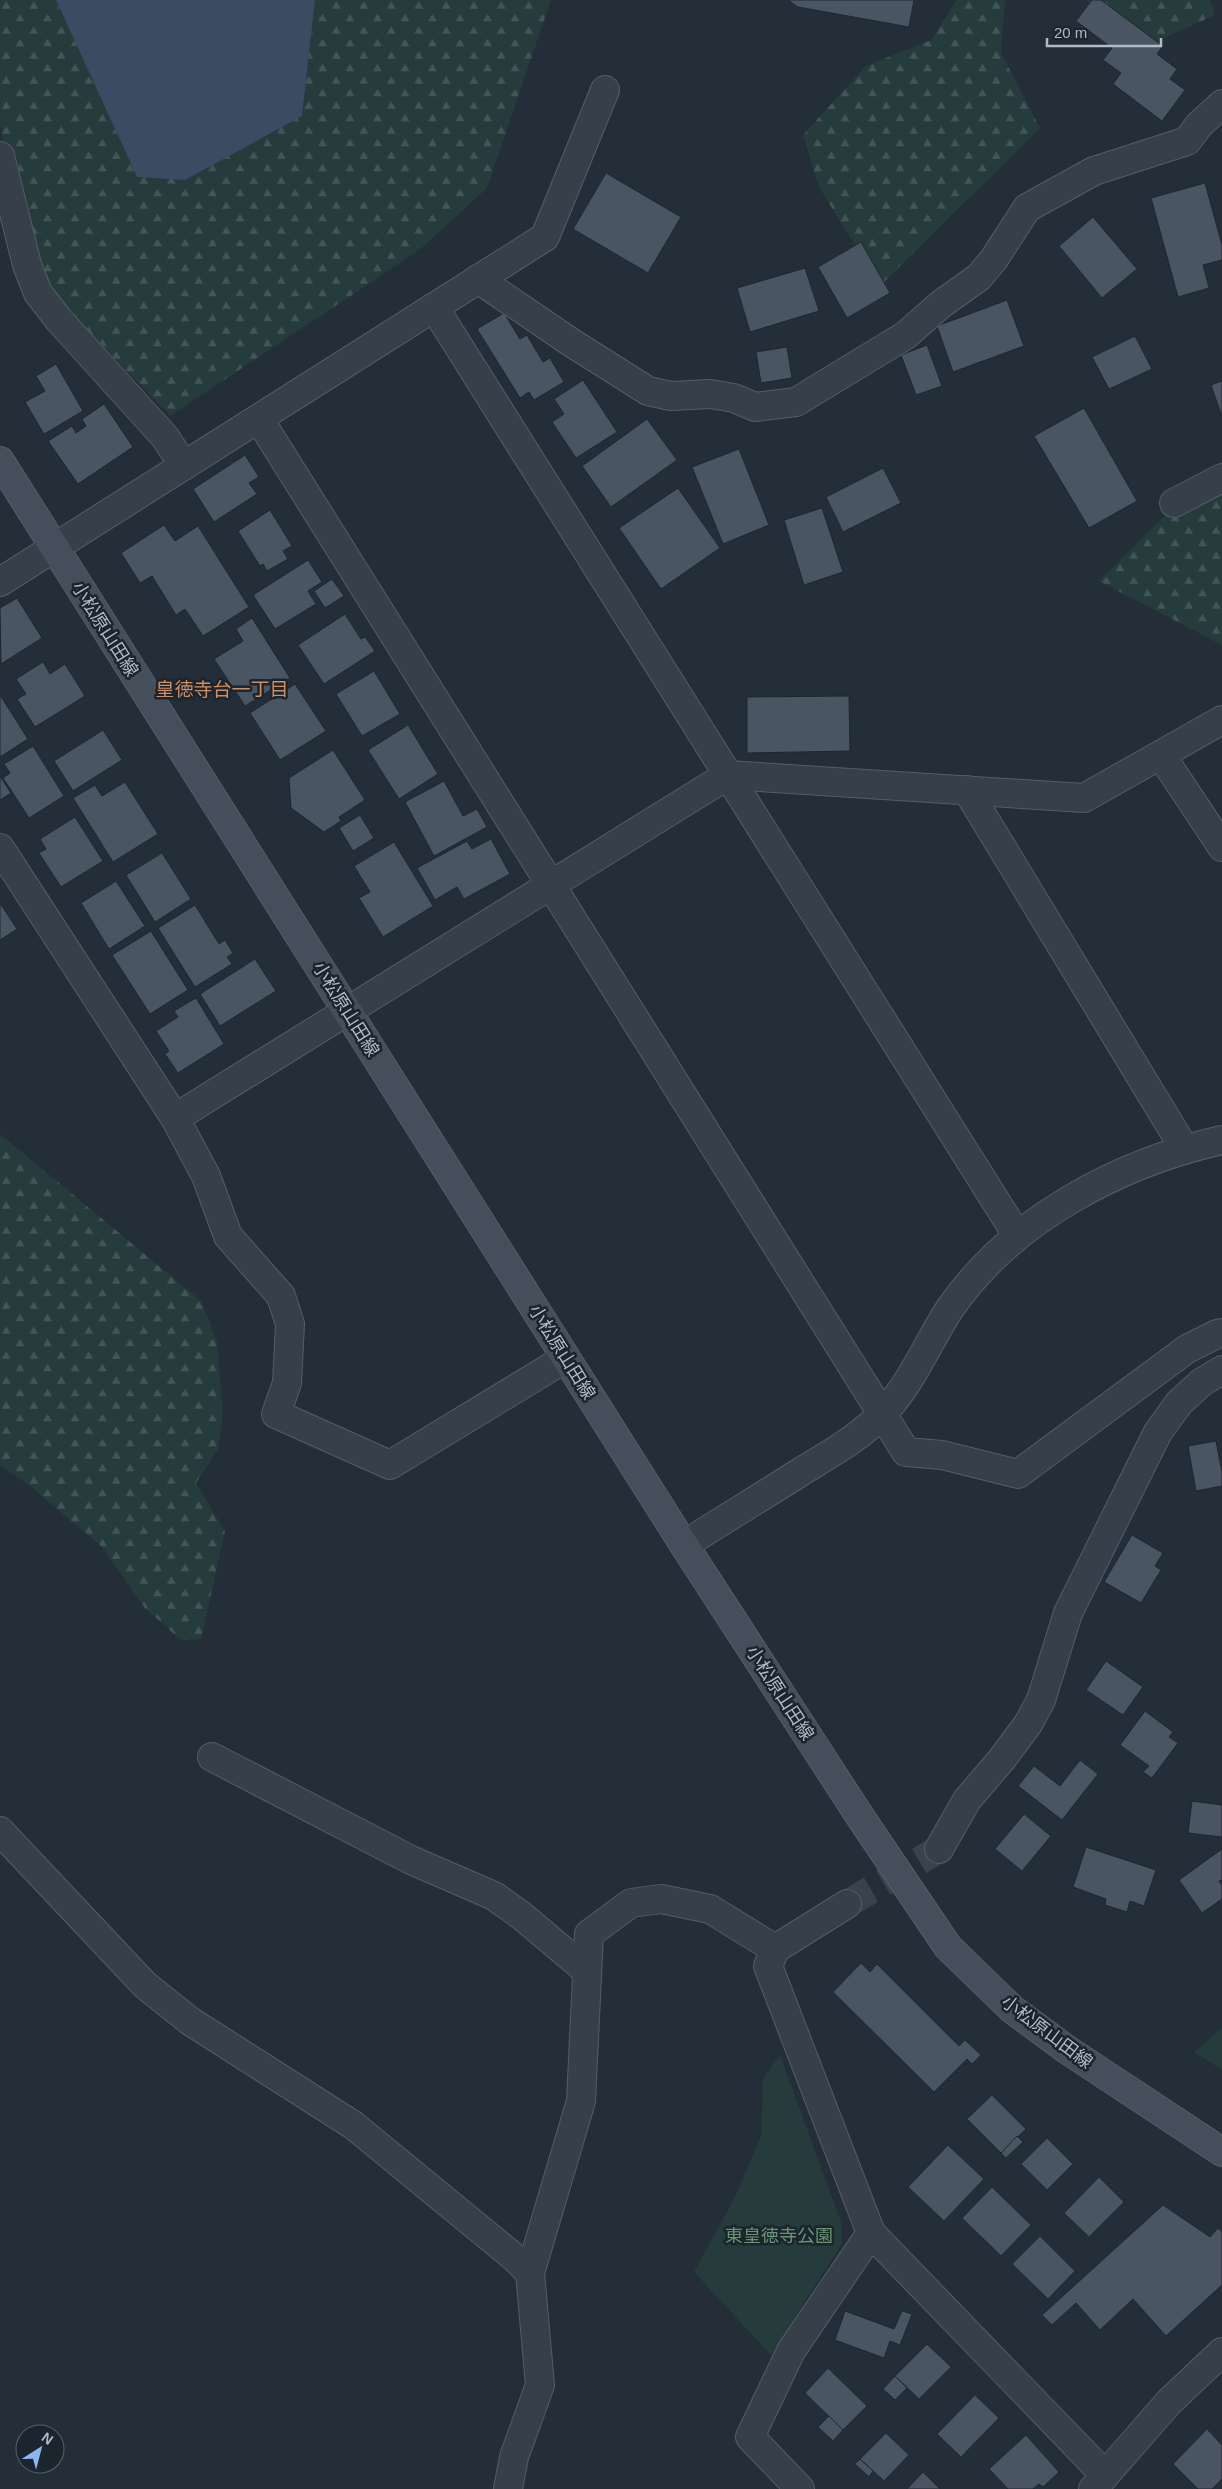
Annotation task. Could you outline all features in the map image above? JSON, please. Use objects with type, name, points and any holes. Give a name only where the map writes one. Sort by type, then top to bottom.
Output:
[{"type":"street","points":[[0,582],[544,237],[605,90]]},
{"type":"street","points":[[478,279],[572,343],[648,391],[671,396],[710,394],[734,398],[756,408],[796,402],[906,335],[940,305],[979,276],[994,259],[1027,208],[1094,172],[1187,141],[1199,125],[1222,104]]},
{"type":"street","points":[[0,156],[27,264],[38,293],[59,320],[166,437],[184,466]]},
{"type":"street","points":[[434,307],[1017,1235]]},
{"type":"street","points":[[258,419],[906,1452],[942,1455],[1018,1474],[1187,1349],[1222,1333]]},
{"type":"street","name":"小松原山田線","points":[[0,461],[684,1545],[861,1818],[948,1946],[1012,2009],[1066,2049],[1222,2152]]},
{"type":"street","points":[[1174,503],[1222,478]]},
{"type":"street","points":[[174,1118],[348,1013],[728,775],[1084,798],[1222,720]]},
{"type":"street","points":[[1161,755],[1222,847]]},
{"type":"street","points":[[967,790],[1184,1148]]},
{"type":"street","points":[[0,848],[174,1118],[206,1176],[228,1236],[281,1296],[290,1324],[287,1384],[276,1414],[390,1465],[566,1358]]},
{"type":"street","points":[[684,1545],[856,1437],[883,1414],[908,1380],[949,1310],[968,1283],[1017,1235],[1088,1190],[1128,1170],[1184,1148],[1222,1140]]},
{"type":"street","points":[[939,1849],[967,1800],[1002,1759],[1028,1724],[1041,1700],[1068,1613],[1158,1432],[1179,1403],[1202,1382],[1222,1370]]},
{"type":"street","points":[[212,1756],[411,1860],[494,1896],[522,1916],[586,1970]]},
{"type":"street","points":[[0,1831],[145,1985],[190,2021],[353,2126],[515,2258],[530,2273]]},
{"type":"street","points":[[508,2489],[514,2457],[540,2386],[530,2273],[581,2101],[589,1934],[631,1903],[662,1899],[710,1909],[775,1949]]},
{"type":"street","points":[[847,1904],[775,1949],[768,1966],[871,2233],[1099,2482],[1169,2402],[1222,2352]]},
{"type":"street","points":[[800,2489],[750,2437],[791,2351],[871,2233]]},
{"type":"green space","points":[[0,0],[56,0],[137,177],[302,116],[315,0],[551,0],[487,188],[418,251],[170,416],[48,289],[25,233],[0,126]]},
{"type":"green space","points":[[957,0],[1005,0],[1001,53],[1040,128],[880,286],[819,187],[803,135],[866,66],[931,40]]},
{"type":"green space","points":[[1087,0],[1210,0],[1215,15],[1126,55]]},
{"type":"green space","points":[[1222,476],[1222,645],[1099,581],[1185,496]]},
{"type":"green space","points":[[0,1134],[201,1301],[217,1342],[223,1415],[218,1449],[196,1483],[225,1532],[201,1639],[181,1640],[145,1608],[101,1546],[30,1486],[0,1465]]},
{"type":"green space","points":[[1222,2028],[1222,2070],[1194,2052]]},
{"type":"green space","name":"東皇徳寺公園","points":[[780,2055],[841,2222],[842,2244],[771,2355],[694,2272],[735,2197],[761,2136],[763,2079]]},
{"type":"water","points":[[56,0],[315,0],[302,116],[185,180],[137,177]]},
{"type":"building","points":[[788,0],[914,0],[909,27],[798,7]]},
{"type":"building","points":[[1092,0],[1101,0],[1163,46],[1157,54],[1177,69],[1170,79],[1185,90],[1162,121],[1113,84],[1121,73],[1103,60],[1112,48],[1076,21]]},
{"type":"building","points":[[606,173],[681,217],[648,273],[573,229]]},
{"type":"building","points":[[1205,183],[1222,245],[1222,260],[1203,265],[1209,288],[1178,297],[1151,198]]},
{"type":"building","points":[[1093,217],[1137,269],[1102,298],[1059,246]]},
{"type":"building","points":[[861,242],[890,293],[847,318],[818,267]]},
{"type":"building","points":[[805,268],[819,311],[750,332],[737,288]]},
{"type":"building","points":[[1007,300],[1024,346],[953,372],[937,326]]},
{"type":"building","points":[[504,313],[520,339],[527,335],[543,362],[550,358],[564,382],[534,400],[529,392],[520,398],[477,329]]},
{"type":"building","points":[[1135,336],[1152,369],[1109,389],[1092,357]]},
{"type":"building","points":[[927,345],[942,386],[916,395],[901,355]]},
{"type":"building","points":[[787,347],[792,378],[761,383],[756,352]]},
{"type":"building","points":[[56,364],[83,411],[44,434],[25,402],[45,391],[36,376]]},
{"type":"building","points":[[583,380],[617,432],[576,458],[552,422],[564,414],[554,399]]},
{"type":"building","points":[[1222,381],[1222,417],[1211,385]]},
{"type":"building","points":[[104,404],[133,447],[78,484],[48,441],[72,426],[76,433],[86,426],[82,419]]},
{"type":"building","points":[[1084,408],[1137,501],[1089,528],[1034,436]]},
{"type":"building","points":[[647,419],[677,460],[611,507],[582,466]]},
{"type":"building","points":[[739,449],[769,525],[723,544],[692,467]]},
{"type":"building","points":[[245,455],[259,477],[249,483],[257,494],[214,522],[193,489]]},
{"type":"building","points":[[883,468],[901,503],[843,532],[826,497]]},
{"type":"building","points":[[678,488],[720,548],[661,589],[619,528]]},
{"type":"building","points":[[822,508],[843,572],[804,585],[784,520]]},
{"type":"building","points":[[270,510],[292,546],[283,551],[288,559],[267,571],[263,564],[260,566],[238,531]]},
{"type":"building","points":[[164,525],[175,541],[198,526],[249,607],[203,636],[185,609],[176,615],[152,576],[140,583],[121,553]]},
{"type":"building","points":[[308,560],[322,582],[308,591],[316,604],[275,629],[253,595]]},
{"type":"building","points":[[332,579],[344,596],[325,608],[314,591]]},
{"type":"building","points":[[17,598],[42,638],[1,664],[0,608]]},
{"type":"building","points":[[345,614],[361,639],[365,637],[375,651],[324,684],[298,645]]},
{"type":"building","points":[[252,618],[290,678],[245,706],[214,659],[243,641],[236,629]]},
{"type":"building","points":[[43,662],[50,674],[65,664],[85,696],[35,727],[17,699],[26,694],[16,679]]},
{"type":"building","points":[[374,671],[400,714],[362,736],[336,694]]},
{"type":"building","points":[[295,684],[326,731],[280,760],[250,713]]},
{"type":"building","points":[[0,695],[28,739],[0,757]]},
{"type":"building","points":[[849,696],[850,751],[747,753],[747,697]]},
{"type":"building","points":[[408,725],[438,774],[399,799],[368,750]]},
{"type":"building","points":[[103,730],[122,760],[73,791],[54,761]]},
{"type":"building","points":[[33,746],[64,796],[29,818],[3,778],[10,773],[4,764]]},
{"type":"building","points":[[333,750],[365,800],[339,817],[341,821],[324,832],[291,808],[289,778]]},
{"type":"building","points":[[0,776],[11,793],[0,800]]},
{"type":"building","points":[[444,781],[463,816],[477,809],[487,827],[434,856],[405,802]]},
{"type":"building","points":[[125,782],[158,834],[113,862],[73,798],[95,785],[102,796]]},
{"type":"building","points":[[360,815],[374,838],[353,851],[339,828]]},
{"type":"building","points":[[75,817],[103,861],[61,887],[39,853],[46,849],[40,839]]},
{"type":"building","points":[[491,839],[510,874],[464,899],[457,887],[435,900],[417,868],[467,841],[472,849]]},
{"type":"building","points":[[394,842],[433,906],[383,937],[359,898],[370,892],[354,866]]},
{"type":"building","points":[[162,853],[191,899],[155,922],[126,875]]},
{"type":"building","points":[[116,881],[145,926],[109,949],[81,903]]},
{"type":"building","points":[[0,903],[17,929],[0,940]]},
{"type":"building","points":[[195,905],[219,944],[225,940],[233,953],[227,957],[232,964],[195,987],[158,928]]},
{"type":"building","points":[[151,931],[188,990],[150,1014],[112,955]]},
{"type":"building","points":[[255,959],[276,991],[220,1026],[200,994]]},
{"type":"building","points":[[196,998],[224,1044],[178,1073],[165,1054],[169,1051],[156,1031],[178,1017],[174,1011]]},
{"type":"building","points":[[1216,1441],[1222,1472],[1222,1486],[1196,1491],[1188,1446]]},
{"type":"building","points":[[1132,1535],[1163,1553],[1155,1566],[1161,1570],[1141,1603],[1104,1582]]},
{"type":"building","points":[[1106,1661],[1143,1687],[1123,1715],[1086,1690]]},
{"type":"building","points":[[1145,1711],[1173,1732],[1169,1737],[1178,1743],[1152,1778],[1143,1772],[1149,1766],[1120,1745]]},
{"type":"building","points":[[1080,1760],[1098,1774],[1062,1820],[1018,1786],[1034,1766],[1060,1786]]},
{"type":"building","points":[[1192,1801],[1222,1805],[1222,1837],[1188,1833]]},
{"type":"building","points":[[1024,1814],[1051,1836],[1022,1871],[995,1849]]},
{"type":"building","points":[[1086,1847],[1156,1870],[1144,1906],[1130,1901],[1127,1912],[1105,1905],[1106,1899],[1073,1887]]},
{"type":"building","points":[[1222,1849],[1222,1880],[1219,1881],[1222,1885],[1222,1899],[1202,1913],[1179,1880]]},
{"type":"building","points":[[861,1963],[870,1972],[877,1964],[959,2046],[965,2040],[981,2055],[972,2064],[967,2059],[934,2092],[833,1992]]},
{"type":"building","points":[[992,2095],[1026,2129],[1001,2153],[967,2119]]},
{"type":"building","points":[[1017,2136],[1023,2142],[1006,2158],[1001,2153]]},
{"type":"building","points":[[1047,2138],[1073,2164],[1047,2190],[1021,2164]]},
{"type":"building","points":[[948,2145],[984,2179],[944,2221],[908,2187]]},
{"type":"building","points":[[1099,2177],[1124,2202],[1089,2237],[1064,2213]]},
{"type":"building","points":[[992,2187],[1031,2225],[1001,2256],[962,2218]]},
{"type":"building","points":[[1163,2205],[1210,2237],[1218,2228],[1222,2232],[1222,2285],[1166,2336],[1133,2299],[1100,2330],[1076,2303],[1052,2325],[1042,2315]]},
{"type":"building","points":[[1040,2236],[1075,2271],[1048,2299],[1012,2264]]},
{"type":"building","points":[[845,2311],[894,2329],[902,2311],[912,2314],[900,2345],[890,2341],[884,2358],[835,2340]]},
{"type":"building","points":[[927,2344],[951,2367],[919,2399],[895,2376]]},
{"type":"building","points":[[828,2368],[867,2406],[843,2430],[805,2393]]},
{"type":"building","points":[[895,2376],[907,2388],[895,2400],[883,2389]]},
{"type":"building","points":[[975,2395],[999,2418],[961,2457],[937,2434]]},
{"type":"building","points":[[829,2416],[843,2430],[833,2441],[818,2427]]},
{"type":"building","points":[[1207,2429],[1222,2445],[1222,2479],[1212,2489],[1198,2489],[1173,2464]]},
{"type":"building","points":[[886,2433],[909,2455],[884,2481],[860,2459]]},
{"type":"building","points":[[1026,2435],[1059,2472],[1043,2487],[1039,2484],[1033,2489],[1008,2489],[989,2469]]},
{"type":"building","points":[[860,2459],[873,2471],[869,2477],[855,2464]]},
{"type":"building","points":[[923,2472],[940,2489],[907,2489]]},
{"type":"tunnel","points":[[847,1904],[939,1849]]},
{"type":"district","name":"皇徳寺台一丁目","points":[[222,689]]}]
